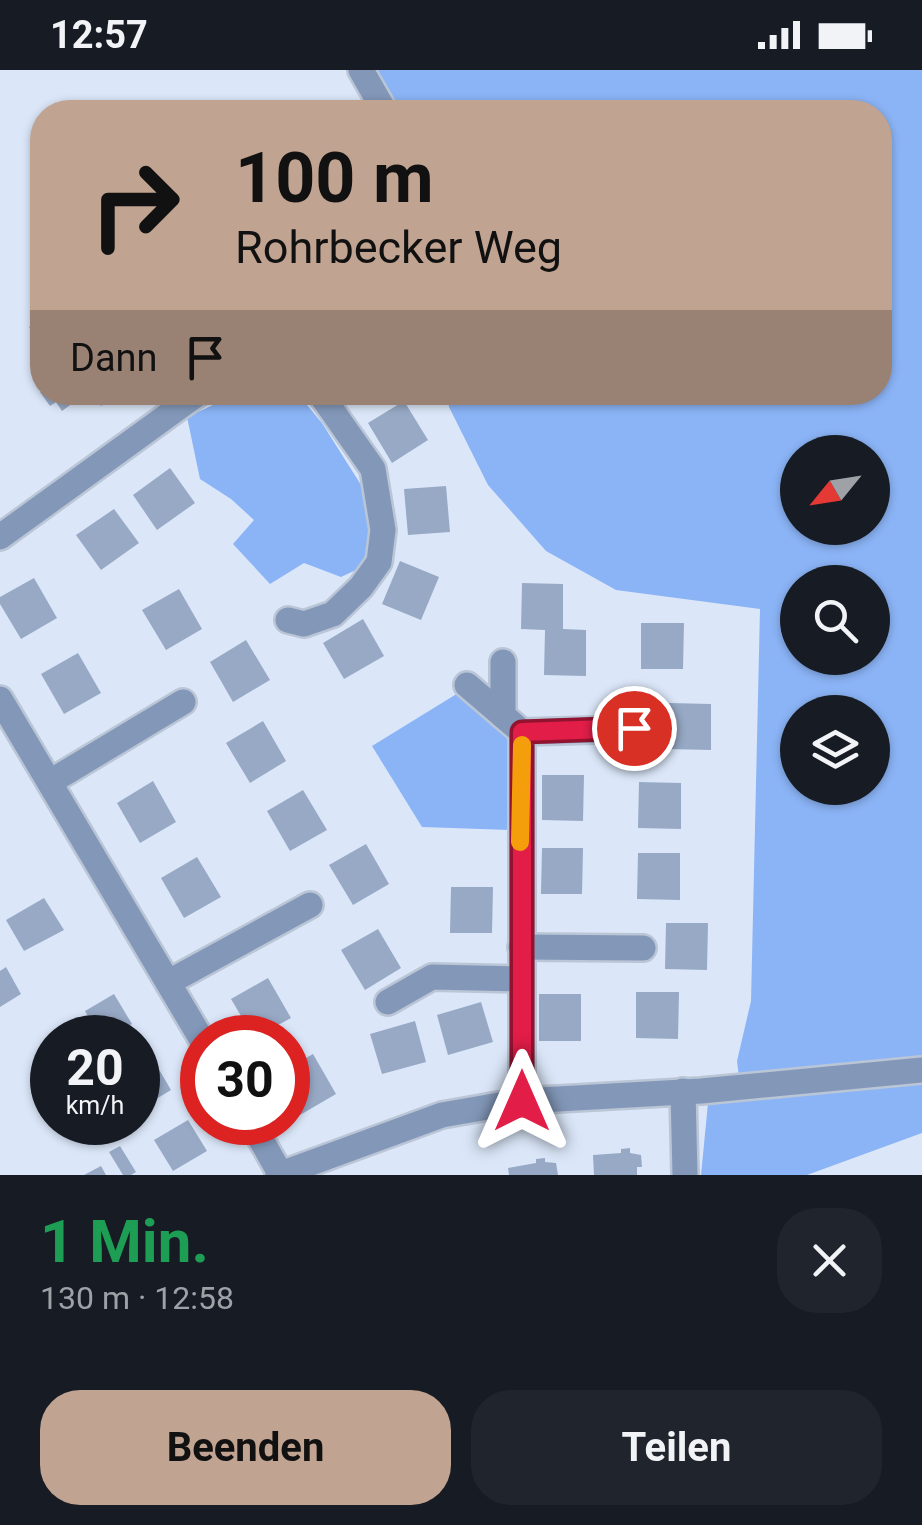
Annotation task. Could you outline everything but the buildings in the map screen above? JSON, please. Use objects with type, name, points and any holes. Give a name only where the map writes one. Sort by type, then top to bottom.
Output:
[{"type":"street","points":[[360,70],[378,100]]},
{"type":"street","points":[[0,537],[182,405]]},
{"type":"street","points":[[288,620],[304,624],[333,614],[378,562],[383,530],[373,469],[328,405]]},
{"type":"street","points":[[503,662],[512,724],[521,947],[522,1101]]},
{"type":"street","points":[[466,685],[512,724],[634,728]]},
{"type":"street","points":[[0,700],[187,1015]]},
{"type":"street","points":[[50,782],[183,702]]},
{"type":"street","points":[[168,982],[310,905]]},
{"type":"street","points":[[521,947],[643,948]]},
{"type":"street","points":[[388,1002],[432,977],[521,978]]},
{"type":"street","points":[[264,1145],[280,1174],[442,1115],[522,1101],[692,1091],[922,1070]]},
{"type":"street","points":[[685,1175],[692,1091]]},
{"type":"shaded area","points":[[373,70],[922,70],[922,1133],[807,1175],[701,1175],[709,1093],[739,1077],[737,1061],[751,1001],[760,609],[616,590],[546,551],[488,485],[449,405],[892,405],[892,100],[391,100]]},
{"type":"shaded area","points":[[213,405],[307,405],[368,496],[373,562],[341,577],[304,563],[270,584],[233,544],[254,520],[200,479],[187,417]]},
{"type":"shaded area","points":[[463,690],[509,735],[511,830],[422,827],[372,746]]},
{"type":"slow traffic","points":[[520,842],[522,745]]},
{"type":"route","points":[[522,1101],[522,732],[634,728]]}]
